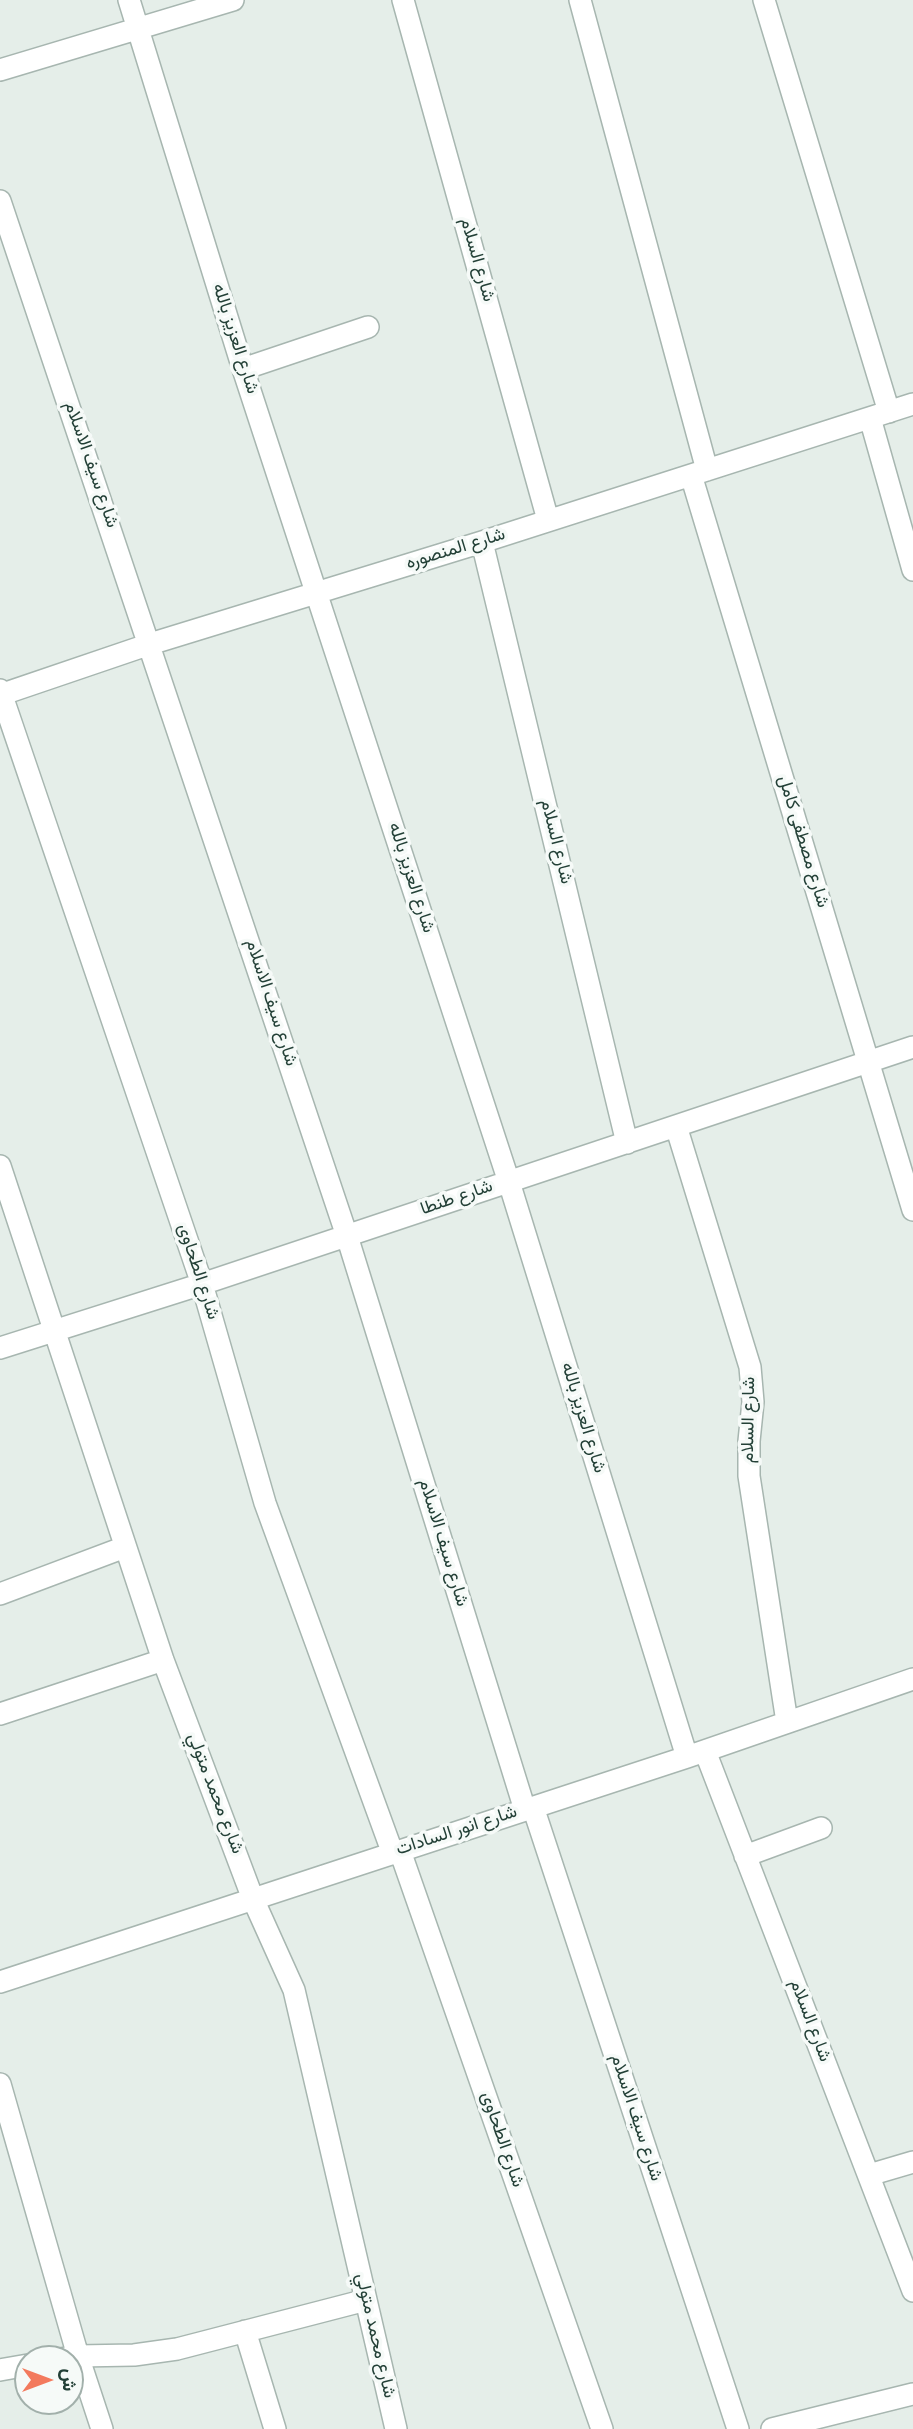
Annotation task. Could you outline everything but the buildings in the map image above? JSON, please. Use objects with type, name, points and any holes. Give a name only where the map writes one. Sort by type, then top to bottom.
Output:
[{"type":"street","name":"شارع العزيز بالله","points":[[129,0],[136,30],[243,369],[696,1754]]},
{"type":"street","points":[[0,70],[233,0]]},
{"type":"street","name":"شارع السلام","points":[[403,0],[548,520]]},
{"type":"street","name":"شارع مصطفى كامل","points":[[580,0],[699,472],[913,1210]]},
{"type":"street","points":[[764,0],[879,415],[913,570]]},
{"type":"street","name":"شارع سيف الاسلام","points":[[0,201],[347,1236],[529,1809],[738,2429]]},
{"type":"street","points":[[243,369],[368,327]]},
{"type":"street","name":"شارع المنصوره","points":[[1,693],[913,404]]},
{"type":"street","name":"شارع السلام","points":[[482,542],[627,1143]]},
{"type":"street","name":"شارع الطحاوى","points":[[1,693],[202,1284],[265,1503],[396,1852],[602,2429]]},
{"type":"street","name":"شارع طنطا","points":[[0,1348],[202,1284],[913,1047]]},
{"type":"street","name":"شارع السلام","points":[[676,1126],[750,1367],[753,1402],[749,1476],[787,1723]]},
{"type":"street","name":"شارع محمد متولي","points":[[0,1167],[163,1660],[253,1899],[294,1990],[396,2429]]},
{"type":"street","points":[[0,1594],[125,1547]]},
{"type":"street","points":[[0,1714],[163,1660]]},
{"type":"street","name":"شارع انور السادات","points":[[0,1982],[696,1754],[913,1679]]},
{"type":"street","name":"شارع السلام","points":[[696,1754],[745,1856],[913,2291]]},
{"type":"street","points":[[745,1856],[821,1828]]},
{"type":"street","points":[[0,2084],[66,2345]]},
{"type":"street","points":[[869,2175],[913,2162]]},
{"type":"street","points":[[84,2357],[134,2355],[177,2349],[366,2300]]},
{"type":"street","points":[[245,2331],[275,2429]]},
{"type":"street","points":[[84,2390],[102,2429]]},
{"type":"street","points":[[772,2429],[913,2394]]}]
